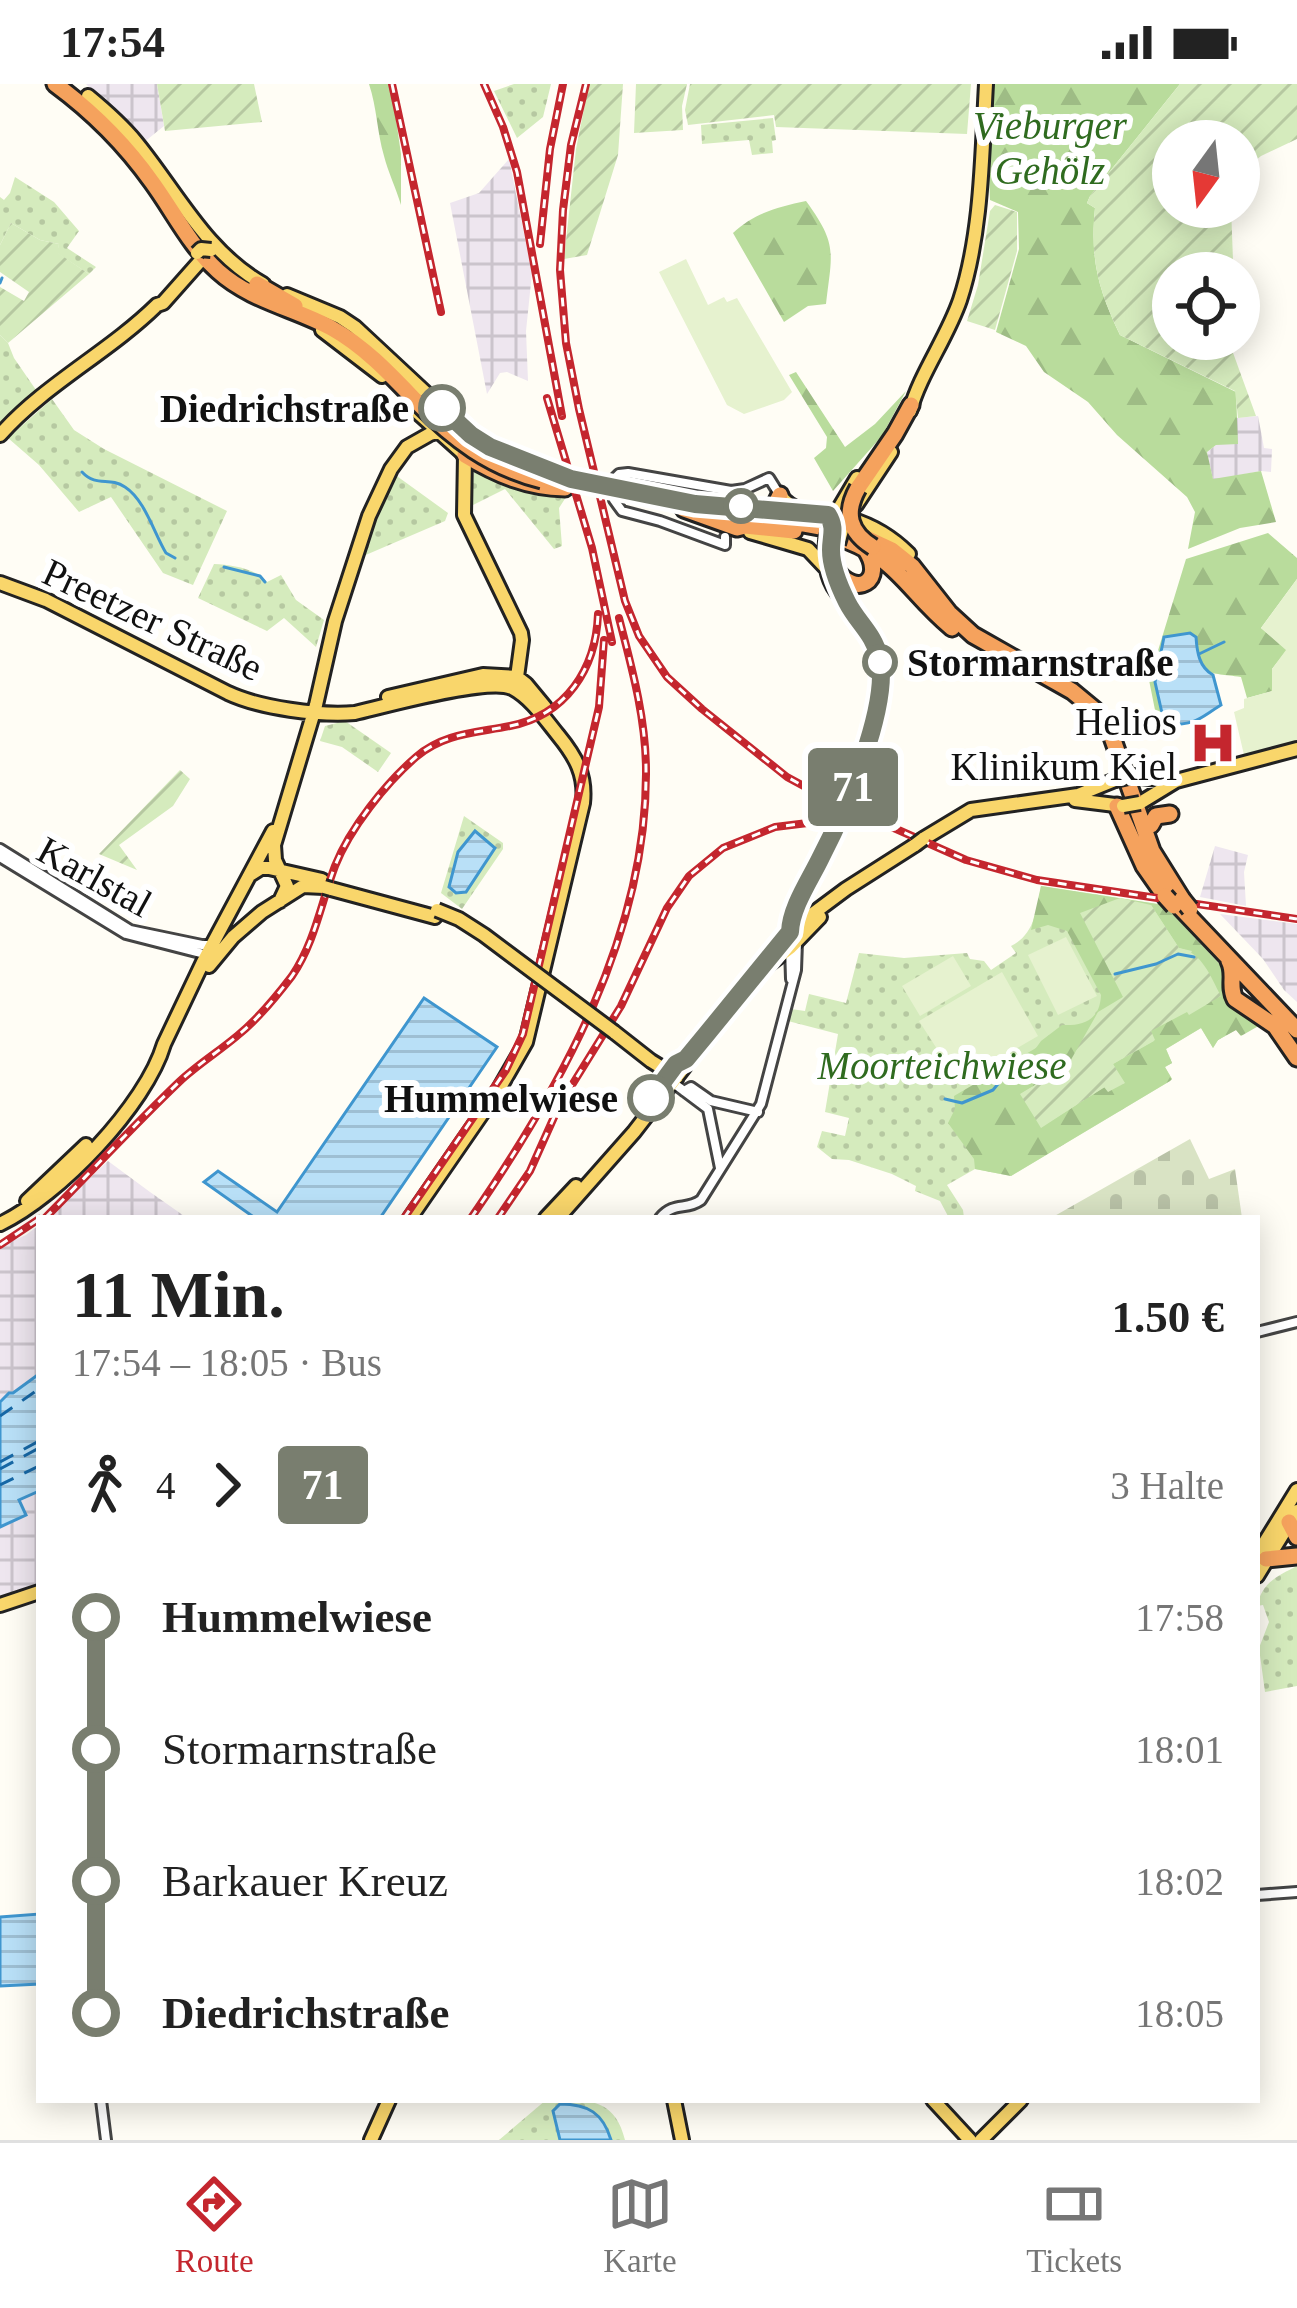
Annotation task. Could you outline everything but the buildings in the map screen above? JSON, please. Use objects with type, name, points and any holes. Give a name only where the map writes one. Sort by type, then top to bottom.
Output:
[{"type":"highway","points":[[54,84],[124,146],[226,271],[253,289],[333,323],[360,340],[419,405]]},
{"type":"highway","points":[[54,84],[91,118],[204,253]]},
{"type":"highway","points":[[67,84],[129,143],[206,260],[267,302],[339,332],[451,435],[482,457],[513,472],[867,538],[901,556],[960,625],[993,648],[1079,691],[1113,724]]},
{"type":"highway","points":[[67,84],[88,96]]},
{"type":"highway","points":[[255,281],[297,308]]},
{"type":"highway","points":[[312,325],[339,332]]},
{"type":"highway","points":[[911,404],[854,494],[850,522],[862,540],[929,590]]},
{"type":"highway","points":[[466,430],[512,458],[567,482]]},
{"type":"highway","points":[[466,477],[471,459],[528,485],[567,482]]},
{"type":"highway","points":[[686,505],[775,502],[804,511]]},
{"type":"highway","points":[[686,505],[731,532],[745,526],[838,530],[901,573],[941,619],[971,643],[1084,708],[1104,733],[1155,870],[1228,958],[1297,1030]]},
{"type":"highway","points":[[686,505],[809,531]]},
{"type":"highway","points":[[831,569],[856,585],[868,581],[874,566],[838,530]]},
{"type":"highway","points":[[909,554],[945,617],[971,643]]},
{"type":"highway","points":[[1035,670],[1084,699],[1104,721],[1152,851],[1186,908]]},
{"type":"highway","points":[[1051,686],[1081,712]]},
{"type":"highway","points":[[1142,801],[1186,908]]},
{"type":"highway","points":[[1120,806],[1144,866],[1297,1018]]},
{"type":"highway","points":[[1151,825],[1156,816],[1170,814]]},
{"type":"highway","points":[[1228,958],[1234,973],[1232,991],[1239,1003],[1280,1031],[1297,1058]]},
{"type":"highway","points":[[1232,991],[1244,983],[1266,997]]},
{"type":"main road","points":[[838,530],[893,448],[946,334],[967,275],[977,213],[986,84]]},
{"type":"main road","points":[[88,96],[133,138],[201,232],[204,253],[241,295],[312,325],[374,368],[419,405],[437,432],[471,459]]},
{"type":"main road","points":[[204,253],[348,322],[466,430],[471,459]]},
{"type":"main road","points":[[204,253],[255,281]]},
{"type":"main road","points":[[0,436],[32,403],[116,342],[204,253]]},
{"type":"main road","points":[[804,511],[827,506],[851,487],[911,404]]},
{"type":"main road","points":[[418,440],[422,427],[419,405]]},
{"type":"main road","points":[[280,902],[287,886],[275,860],[281,814],[319,714],[335,621],[369,516],[398,457],[437,432],[466,430]]},
{"type":"main road","points":[[466,477],[467,526],[508,601],[522,640],[511,683]]},
{"type":"main road","points":[[831,569],[851,487]]},
{"type":"main road","points":[[861,498],[863,515],[909,554]]},
{"type":"main road","points":[[804,511],[838,530],[876,528]]},
{"type":"main road","points":[[731,532],[808,549],[819,558],[831,569],[845,600],[875,644],[881,665],[880,695],[852,788],[801,898],[794,936]]},
{"type":"main road","name":"Preetzer Straße","points":[[0,583],[46,600],[242,700],[319,714],[483,675],[511,683]]},
{"type":"main road","points":[[416,1215],[523,1060],[537,1031],[586,802],[586,766],[577,748],[526,684],[511,683]]},
{"type":"main road","points":[[416,1215],[499,1089],[529,1034],[584,788],[571,751],[511,683]]},
{"type":"main road","points":[[1056,799],[1120,806],[1142,801],[1176,781],[1297,749]]},
{"type":"main road","points":[[561,1215],[634,1132],[686,1059],[758,972],[851,887],[966,812],[1078,795],[1136,777],[1176,781]]},
{"type":"main road","points":[[1136,777],[1142,801]]},
{"type":"main road","points":[[1113,781],[1120,806]]},
{"type":"main road","points":[[0,1224],[42,1198],[136,1100],[167,1052],[209,951],[281,814]]},
{"type":"main road","points":[[249,875],[261,868],[280,869],[436,914],[481,940],[674,1080]]},
{"type":"main road","points":[[209,951],[303,886],[328,885]]},
{"type":"main road","points":[[549,1215],[674,1080]]},
{"type":"main road","points":[[0,1224],[136,1100]]},
{"type":"main road","points":[[1260,1572],[1280,1542],[1297,1490]]},
{"type":"main road","points":[[0,1610],[36,1598]]},
{"type":"main road","points":[[371,2140],[388,2103]]},
{"type":"main road","points":[[671,2103],[679,2140]]},
{"type":"main road","points":[[936,2103],[974,2140]]},
{"type":"main road","points":[[974,2140],[1008,2103]]},
{"type":"main road","points":[[974,2140],[1018,2103]]},
{"type":"street","points":[[731,532],[725,545],[618,508],[612,482],[631,474],[731,491],[769,478],[775,502]]},
{"type":"street","name":"Karlstal","points":[[0,853],[126,934],[209,951]]},
{"type":"street","points":[[663,1215],[670,1208],[701,1200],[758,1112],[796,970],[794,936]]},
{"type":"street","points":[[674,1080],[711,1101],[758,1112]]},
{"type":"street","points":[[674,1080],[710,1112],[721,1170]]},
{"type":"street","points":[[1260,1332],[1297,1322]]},
{"type":"street","points":[[1260,1895],[1297,1892]]},
{"type":"street","points":[[101,2103],[106,2140]]},
{"type":"shaded area","points":[[86,84],[157,84],[164,126],[143,143]]},
{"type":"shaded area","points":[[509,159],[532,273],[526,331],[528,381],[500,373],[487,394],[450,203],[479,193]]},
{"type":"shaded area","points":[[1258,416],[1264,448],[1272,449],[1271,472],[1213,480],[1207,452],[1236,418]]},
{"type":"shaded area","points":[[1215,846],[1248,855],[1246,906],[1200,897]]},
{"type":"shaded area","points":[[1220,914],[1297,924],[1297,1002],[1263,959]]},
{"type":"shaded area","points":[[108,1161],[183,1215],[50,1215]]},
{"type":"shaded area","points":[[36,1227],[36,1376],[0,1402],[0,1246]]},
{"type":"shaded area","points":[[36,1492],[36,1586],[0,1599],[0,1527],[25,1515],[18,1500]]},
{"type":"green space","points":[[157,84],[254,84],[262,122],[165,131]]},
{"type":"green space","points":[[369,84],[391,84],[401,154],[401,205],[384,156]]},
{"type":"green space","points":[[514,84],[551,84],[543,117],[517,138],[494,91]]},
{"type":"green space","points":[[589,84],[623,84],[618,155],[587,255],[564,259],[576,149]]},
{"type":"green space","points":[[636,84],[687,84],[683,130],[634,133]]},
{"type":"green space","points":[[690,84],[971,84],[967,134],[776,127],[774,115],[688,125],[685,110]]},
{"type":"green space","name":"Vieburger Gehölz","points":[[990,84],[1180,84],[1090,196],[1087,203],[1095,208],[1097,273],[1120,335],[1152,351],[1152,360],[1171,360],[1236,392],[1238,444],[1216,445],[1207,452],[1213,479],[1261,471],[1276,522],[1240,528],[1188,549],[1195,512],[1187,497],[1117,435],[1088,402],[1044,372],[1026,346],[996,332],[1019,249],[1018,212],[990,200]]},
{"type":"green space","points":[[1180,84],[1297,84],[1297,139],[1260,157],[1260,120],[1152,120],[1152,228],[1232,228],[1233,252],[1152,252],[1152,351],[1120,335],[1106,303],[1097,273],[1095,208],[1087,203]]},
{"type":"green space","points":[[773,118],[773,153],[752,155],[749,140],[702,144],[701,125]]},
{"type":"green space","points":[[15,177],[54,202],[79,231],[67,248],[96,267],[89,274],[57,253],[59,244],[40,240],[11,223],[0,245],[0,197],[4,200],[10,193]]},
{"type":"green space","points":[[806,201],[828,239],[826,304],[808,306],[784,322],[733,233],[767,212]]},
{"type":"green space","points":[[995,205],[1017,212],[1017,251],[995,330],[967,321]]},
{"type":"green space","points":[[11,223],[40,240],[59,244],[58,253],[89,274],[8,343],[0,335],[0,287],[24,301],[29,292],[0,272],[0,245]]},
{"type":"green space","points":[[686,259],[708,305],[724,297],[727,302],[737,298],[792,392],[784,400],[744,414],[727,405],[659,272]]},
{"type":"green space","points":[[0,335],[36,390],[0,423]]},
{"type":"green space","points":[[1171,360],[1236,360],[1256,416],[1238,418],[1235,391]]},
{"type":"green space","points":[[796,372],[845,447],[906,391],[882,436],[833,491],[814,458],[826,448],[827,437],[789,375]]},
{"type":"green space","points":[[52,399],[74,430],[227,511],[193,585],[163,573],[111,497],[79,512],[39,465],[8,438]]},
{"type":"green space","points":[[474,471],[522,491],[568,494],[559,508],[562,546],[554,549],[505,489],[471,506]]},
{"type":"green space","points":[[394,474],[448,513],[445,521],[361,557],[363,542]]},
{"type":"green space","points":[[1268,533],[1297,558],[1297,579],[1261,628],[1287,650],[1272,669],[1273,691],[1247,698],[1241,677],[1213,673],[1202,666],[1196,637],[1164,638],[1155,682],[1164,722],[1158,725],[1149,680],[1186,559]]},
{"type":"green space","points":[[214,564],[250,570],[267,582],[281,575],[296,600],[324,620],[316,647],[284,618],[267,631],[198,598]]},
{"type":"green space","points":[[1297,579],[1297,742],[1244,755],[1234,712],[1244,708],[1244,699],[1272,691],[1272,669],[1286,650],[1261,628]]},
{"type":"green space","points":[[345,721],[391,753],[378,772],[342,747],[320,741],[325,726]]},
{"type":"green space","points":[[180,770],[190,779],[173,806],[119,845],[137,870],[99,854]]},
{"type":"green space","points":[[464,816],[503,843],[503,849],[462,909],[441,893]]},
{"type":"green space","name":"Moorteichwiese","points":[[1041,886],[1164,905],[1228,973],[1226,996],[1241,1036],[1236,1030],[1213,1048],[1201,1028],[1166,1049],[1172,1063],[1165,1067],[1170,1081],[1011,1176],[975,1169],[947,1185],[964,1215],[947,1215],[940,1201],[892,1174],[832,1159],[817,1147],[822,1131],[845,1136],[849,1118],[825,1112],[838,1034],[788,1021],[791,1009],[805,1011],[809,994],[846,1003],[859,953],[904,958],[967,953],[991,970],[1016,953],[1011,946],[1030,929]]},
{"type":"green space","points":[[1041,886],[1164,905],[1228,973],[1228,1001],[1262,1024],[1241,1036],[1236,1030],[1213,1048],[1201,1028],[1166,1049],[1172,1063],[1165,1067],[1170,1081],[1011,1176],[975,1169],[974,1159],[948,1123],[955,1109],[954,1096],[1036,1048],[1062,1025],[1089,1020],[1100,1004],[1101,995],[1067,931],[1048,925],[1031,930]],"holes":[[[1151,905],[1179,948],[1192,951],[1151,1032],[1154,1041],[1113,1064],[1124,1084],[1105,1087],[1041,1127],[1021,1094],[1068,1065],[1123,997]]]},
{"type":"green space","points":[[1120,898],[1151,905],[1179,948],[1205,966],[1221,996],[1151,1031],[1155,1040],[1113,1064],[1125,1083],[1108,1092],[1104,1087],[1041,1128],[1020,1094],[1068,1065],[1098,1012],[1123,997],[1080,913]]},
{"type":"green space","points":[[1066,937],[1097,996],[1058,1015],[1028,955]]},
{"type":"green space","points":[[953,956],[971,986],[920,1016],[902,986]]},
{"type":"green space","points":[[1002,972],[1038,1036],[957,1080],[919,1021]]},
{"type":"green space","points":[[1190,1139],[1209,1179],[1235,1169],[1242,1215],[1056,1215]]},
{"type":"green space","points":[[1297,1566],[1297,1686],[1265,1692],[1260,1645],[1269,1622],[1260,1596],[1277,1577]]},
{"type":"green space","points":[[542,2103],[595,2103],[613,2115],[625,2140],[499,2140]]},
{"type":"water","points":[[1190,633],[1196,637],[1202,663],[1213,675],[1221,705],[1192,722],[1168,725],[1155,682],[1164,637]]},
{"type":"water","points":[[475,831],[495,848],[466,892],[456,893],[449,887],[458,852]]},
{"type":"water","points":[[424,998],[497,1047],[382,1215],[251,1215],[204,1182],[218,1171],[277,1212]]},
{"type":"water","points":[[36,1376],[36,1492],[19,1500],[26,1515],[0,1527],[0,1402]]},
{"type":"water","points":[[36,1914],[36,1984],[0,1986],[0,1917]]},
{"type":"water","points":[[560,2104],[593,2112],[611,2140],[560,2140],[553,2111]]},
{"type":"waterway","points":[[0,283],[2,278]]},
{"type":"waterway","points":[[82,472],[132,493],[166,553],[175,558]]},
{"type":"waterway","points":[[224,567],[260,576],[265,582]]},
{"type":"waterway","points":[[1199,654],[1224,642]]},
{"type":"waterway","points":[[1115,974],[1178,954],[1194,957]]},
{"type":"waterway","points":[[945,1099],[962,1103],[993,1090],[1002,1079],[1040,1057]]},
{"type":"ferry route","points":[[0,1416],[36,1391]]},
{"type":"ferry route","points":[[0,1462],[36,1443]]},
{"type":"ferry route","points":[[0,1469],[36,1450]]},
{"type":"ferry route","points":[[0,1485],[36,1467]]},
{"type":"railway","points":[[392,84],[441,312]]},
{"type":"railway","points":[[484,84],[517,172],[562,416]]},
{"type":"railway","points":[[540,244],[550,149],[563,84]]},
{"type":"railway","points":[[586,84],[571,145],[563,210],[560,270],[566,343],[625,601],[639,636],[667,677],[787,777],[966,860],[1037,880],[1297,919]]},
{"type":"railway","points":[[547,398],[592,548],[612,642]]},
{"type":"railway","points":[[48,1215],[162,1099],[244,1030],[286,984],[306,950],[342,851],[393,780],[438,743],[530,720],[562,700],[584,671],[598,614]]},
{"type":"railway","points":[[473,1215],[536,1116],[593,1007],[632,891],[646,771],[644,732],[619,618]]},
{"type":"railway","points":[[406,1215],[506,1070],[523,1034],[599,707],[604,640]]},
{"type":"railway","points":[[500,1215],[530,1171],[559,1106],[621,1006],[667,908],[689,876],[723,848],[775,827],[824,821],[871,827]]},
{"type":"railway","points":[[0,1245],[36,1221]]},
{"type":"bus line","name":"71","points":[[442,408],[490,447],[571,479],[695,504],[828,515],[834,529],[831,555],[845,600],[879,656],[880,695],[854,783],[791,917],[790,932],[651,1098]]},
{"type":"place","name":"Diedrichstraße","points":[[442,408]]},
{"type":"place","name":"Stormarnstraße","points":[[880,662]]},
{"type":"place","name":"Helios Klinikum Kiel","points":[[1213,743]]},
{"type":"place","name":"Hummelwiese","points":[[651,1098]]}]
